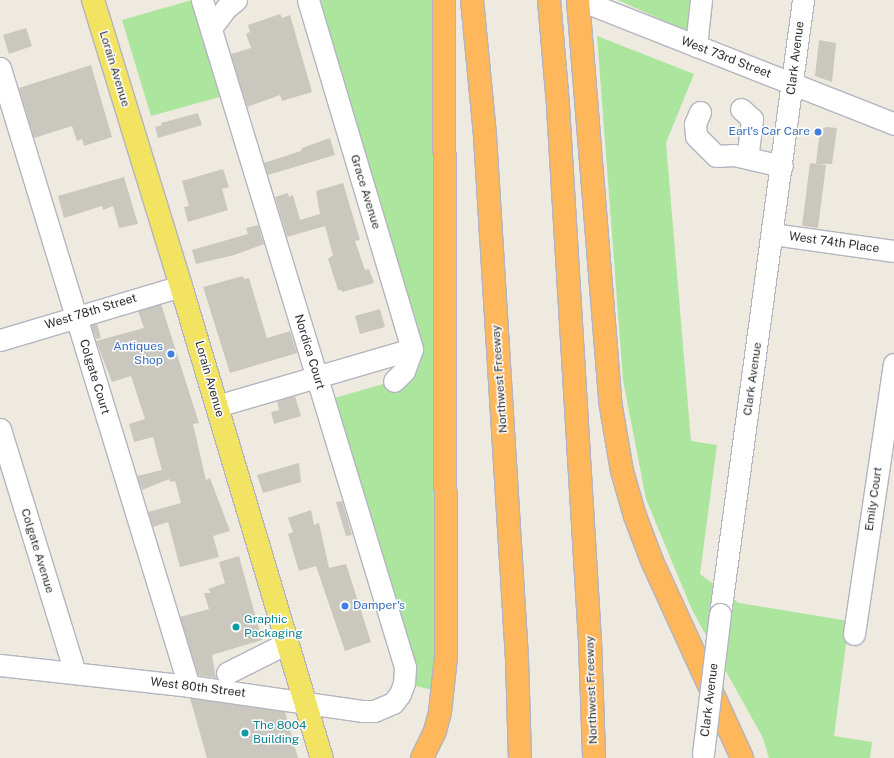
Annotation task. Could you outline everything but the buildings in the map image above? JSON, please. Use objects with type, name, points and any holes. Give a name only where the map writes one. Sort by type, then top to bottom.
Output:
[{"type":"highway","points":[[422,758],[435,731],[444,693],[446,657],[444,0]]},
{"type":"highway","name":"Northwest Freeway","points":[[472,0],[487,175],[517,659],[520,758]]},
{"type":"highway","name":"Northwest Freeway","points":[[549,0],[558,106],[590,641],[594,758]]},
{"type":"highway","points":[[579,0],[610,401],[622,471],[634,516],[652,561],[742,758]]},
{"type":"main road","name":"Lorain Avenue","points":[[93,0],[182,286],[304,702],[322,758]]},
{"type":"street","name":"Nordica Court","points":[[202,0],[404,667],[404,683],[400,694],[393,703]]},
{"type":"street","points":[[211,28],[226,8],[236,0]]},
{"type":"street","name":"Grace Avenue","points":[[308,0],[412,348]]},
{"type":"street","name":"West 73rd Street","points":[[579,0],[894,124]]},
{"type":"street","points":[[696,46],[701,0]]},
{"type":"street","name":"Clark Avenue","points":[[703,756],[720,614],[773,234],[803,0]]},
{"type":"street","name":"Colgate Court","points":[[0,68],[188,686]]},
{"type":"street","points":[[741,109],[752,119],[747,157]]},
{"type":"street","points":[[700,112],[695,124],[696,136],[716,156],[747,157],[782,166]]},
{"type":"street","name":"West 74th Place","points":[[773,234],[894,251]]},
{"type":"street","name":"West 78th Street","points":[[0,340],[76,316],[182,286]]},
{"type":"street","points":[[217,406],[412,348]]},
{"type":"street","points":[[394,381],[404,371],[412,348]]},
{"type":"street","name":"Emily Court","points":[[854,634],[894,364]]},
{"type":"street","name":"Colgate Avenue","points":[[0,429],[75,673]]},
{"type":"street","points":[[227,673],[287,643]]},
{"type":"street","name":"West 80th Street","points":[[0,665],[188,686],[363,711],[374,711],[393,703]]},
{"type":"green space","points":[[192,0],[223,96],[151,116],[122,20]]},
{"type":"green space","points":[[308,0],[444,0],[444,693],[404,683],[324,401],[394,381],[412,348]]},
{"type":"green space","points":[[618,0],[691,0],[688,32]]},
{"type":"green space","points":[[597,36],[694,74],[666,143],[691,441],[717,445],[700,574],[739,603],[849,621],[834,736],[872,742],[870,758],[769,758],[763,738],[692,610],[646,499],[623,380]]},
{"type":"place","name":"Earl's Car Care","points":[[818,132]]},
{"type":"place","name":"Antiques Shop","points":[[171,354]]},
{"type":"place","name":"Damper's","points":[[345,606]]},
{"type":"place","name":"Graphic Packaging","points":[[236,627]]},
{"type":"place","name":"The 8004 Building","points":[[245,733]]}]
